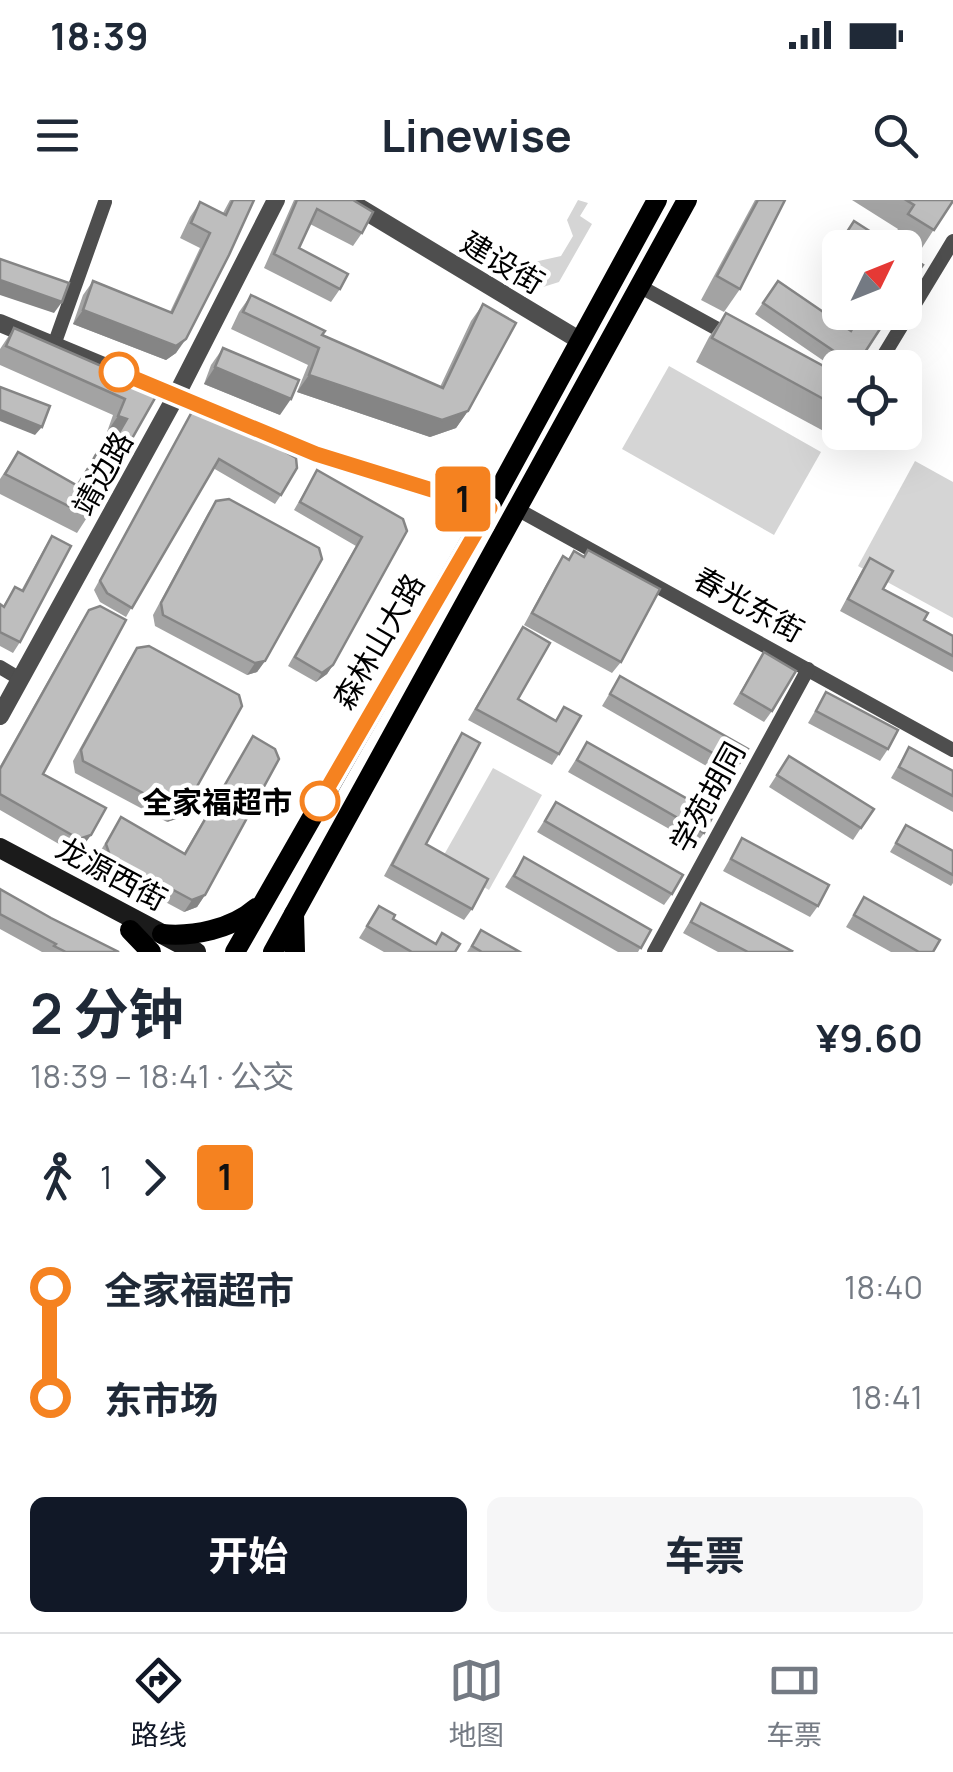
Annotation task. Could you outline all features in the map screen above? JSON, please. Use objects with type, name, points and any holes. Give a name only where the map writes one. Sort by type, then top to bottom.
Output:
[{"type":"main road","name":"森林山大路","points":[[235,952],[490,508],[657,200]]},
{"type":"main road","name":"森林山大路","points":[[273,952],[687,200]]},
{"type":"main road","name":"龙源西街","points":[[0,848],[161,946]]},
{"type":"main road","name":"龙源西街","points":[[0,861],[161,946],[196,952]]},
{"type":"main road","points":[[282,868],[310,885]]},
{"type":"main road","points":[[161,946],[181,936],[243,919],[264,900]]},
{"type":"main road","points":[[294,913],[296,952]]},
{"type":"street","name":"靖边路","points":[[0,716],[176,396],[276,200]]},
{"type":"street","name":"建设街","points":[[347,200],[579,340]]},
{"type":"street","points":[[54,345],[105,202]]},
{"type":"street","points":[[887,350],[953,241]]},
{"type":"street","points":[[641,287],[740,342]]},
{"type":"street","points":[[0,322],[316,454],[490,508]]},
{"type":"street","name":"春光东街","points":[[517,509],[953,750]]},
{"type":"street","points":[[0,667],[20,679]]},
{"type":"street","name":"学苑胡同","points":[[654,952],[808,668]]},
{"type":"shaded area","points":[[578,200],[588,203],[580,216],[592,224],[559,282],[543,287],[473,246],[477,237],[525,264],[561,256],[573,236],[567,220]]},
{"type":"shaded area","points":[[669,366],[821,452],[774,535],[622,449]]},
{"type":"shaded area","points":[[915,461],[953,482],[953,618],[858,566]]},
{"type":"shaded area","points":[[493,768],[542,795],[489,890],[440,862]]},
{"type":"building","points":[[233,200],[254,200],[186,339],[176,346],[83,310],[93,281],[172,313],[210,233],[191,223],[200,202],[226,215]]},
{"type":"building","points":[[297,200],[353,200],[373,212],[362,233],[317,209],[299,248],[348,274],[340,289],[274,254]]},
{"type":"building","points":[[758,200],[785,200],[740,289],[717,276]]},
{"type":"building","points":[[906,200],[953,201],[934,230],[908,214],[914,205]]},
{"type":"building","points":[[854,221],[868,230],[848,230]]},
{"type":"building","points":[[0,259],[69,283],[62,302],[0,280]]},
{"type":"building","points":[[778,281],[822,311],[822,330],[879,330],[866,350],[832,350],[763,303]]},
{"type":"building","points":[[251,295],[325,331],[322,335],[443,388],[483,304],[516,323],[468,411],[442,420],[309,375],[319,348],[243,312]]},
{"type":"building","points":[[726,313],[822,365],[822,398],[712,338]]},
{"type":"building","points":[[14,328],[159,391],[88,516],[5,474],[18,452],[78,486],[102,444],[110,448],[127,419],[118,416],[125,399],[6,346]]},
{"type":"building","points":[[223,348],[299,380],[291,399],[215,367]]},
{"type":"building","points":[[0,387],[50,406],[42,427],[0,410]]},
{"type":"building","points":[[194,408],[233,422],[296,458],[297,468],[281,495],[219,459],[132,608],[107,593],[100,581]]},
{"type":"building","points":[[317,470],[403,519],[407,531],[333,665],[322,673],[295,657],[362,537],[300,502]]},
{"type":"building","points":[[229,499],[319,548],[322,559],[265,661],[255,663],[163,615],[161,603],[216,501]]},
{"type":"building","points":[[52,536],[71,546],[20,642],[0,632],[0,604],[4,607],[15,587],[23,591]]},
{"type":"building","points":[[588,550],[660,589],[621,662],[532,613],[563,556],[569,560],[574,551],[584,557]]},
{"type":"building","points":[[870,558],[893,571],[883,589],[928,613],[924,620],[953,636],[953,656],[848,599]]},
{"type":"building","points":[[100,606],[126,620],[43,774],[106,808],[91,835],[79,839],[0,794],[0,769],[89,610]]},
{"type":"building","points":[[523,627],[550,643],[518,699],[556,721],[564,707],[581,716],[559,754],[476,709]]},
{"type":"building","points":[[149,646],[239,695],[242,706],[185,808],[175,810],[83,761],[81,750],[137,648]]},
{"type":"building","points":[[764,652],[796,671],[772,711],[741,693]]},
{"type":"building","points":[[620,676],[748,749],[737,767],[610,694]]},
{"type":"building","points":[[826,692],[898,730],[888,749],[816,711]]},
{"type":"building","points":[[462,733],[480,743],[426,844],[488,879],[472,909],[392,865]]},
{"type":"building","points":[[253,736],[275,749],[279,759],[205,895],[192,900],[110,856],[106,844],[121,817],[185,854]]},
{"type":"building","points":[[587,742],[714,814],[704,833],[577,760]]},
{"type":"building","points":[[909,747],[953,771],[953,796],[899,767]]},
{"type":"building","points":[[789,756],[874,809],[861,828],[777,775]]},
{"type":"building","points":[[556,802],[683,875],[672,894],[545,821]]},
{"type":"building","points":[[906,825],[953,851],[953,875],[896,843]]},
{"type":"building","points":[[742,838],[829,885],[818,906],[731,859]]},
{"type":"building","points":[[524,857],[651,930],[641,948],[514,876]]},
{"type":"building","points":[[0,889],[119,952],[66,952],[54,946],[0,914]]},
{"type":"building","points":[[864,897],[940,940],[933,952],[919,952],[854,915]]},
{"type":"building","points":[[701,903],[792,951],[748,952],[691,922]]},
{"type":"building","points":[[379,906],[395,915],[393,919],[436,944],[442,933],[460,944],[455,952],[412,952],[367,926]]},
{"type":"building","points":[[481,930],[520,952],[482,952],[472,946]]},
{"type":"bus line","name":"1","points":[[119,372],[316,454],[490,508],[320,801]]},
{"type":"place","name":"全家福超市","points":[[320,801]]}]
